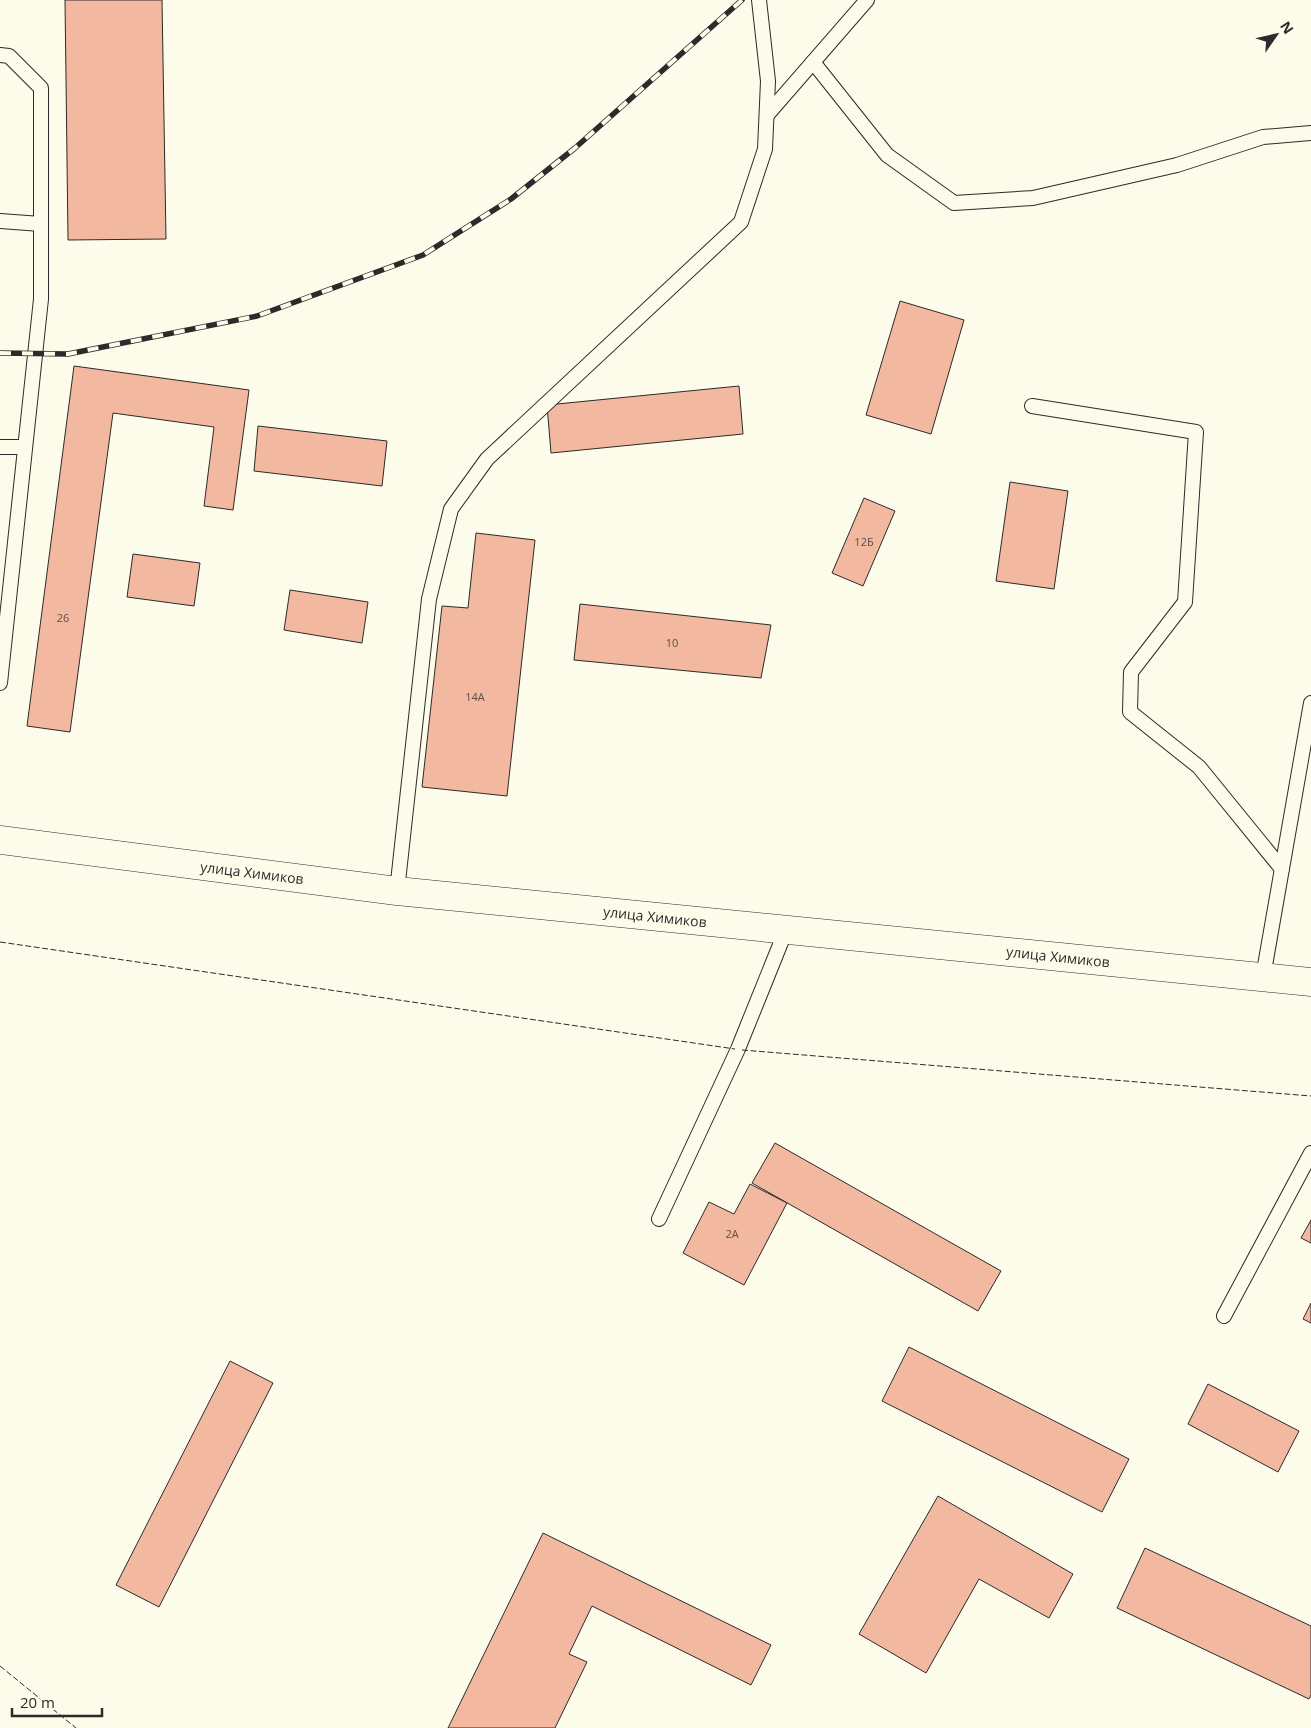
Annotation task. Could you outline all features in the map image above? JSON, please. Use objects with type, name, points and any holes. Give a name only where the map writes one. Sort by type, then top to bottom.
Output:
[{"type":"main road","name":"улица Химиков","points":[[0,840],[397,891],[1311,982]]},
{"type":"lane","points":[[397,891],[429,598],[451,509],[487,459],[741,222],[765,149],[768,82],[759,0]]},
{"type":"lane","points":[[767,115],[867,0]]},
{"type":"lane","points":[[0,55],[9,56],[40,88],[41,224],[41,299],[0,683]]},
{"type":"lane","points":[[813,62],[887,155],[954,203],[1034,198],[1177,165],[1263,137],[1311,133]]},
{"type":"lane","points":[[0,221],[41,224]]},
{"type":"lane","points":[[1032,406],[1196,432],[1185,602],[1132,672],[1130,712],[1199,767],[1282,869]]},
{"type":"lane","points":[[0,447],[25,447]]},
{"type":"lane","points":[[1263,977],[1311,703]]},
{"type":"lane","points":[[659,1219],[738,1049],[786,930]]},
{"type":"lane","points":[[1224,1316],[1311,1153]]},
{"type":"building","points":[[65,0],[162,0],[166,239],[68,240]]},
{"type":"building","points":[[900,301],[964,320],[931,434],[866,415]]},
{"type":"building","points":[[74,366],[249,390],[233,510],[204,506],[214,427],[113,413],[70,732],[27,726]]},
{"type":"building","points":[[739,386],[743,434],[551,453],[547,405]]},
{"type":"building","points":[[258,426],[387,441],[382,486],[254,471]]},
{"type":"building","points":[[1010,482],[1068,491],[1054,589],[996,581]]},
{"type":"building","points":[[864,498],[895,511],[863,586],[832,573]]},
{"type":"building","points":[[476,533],[535,540],[507,796],[422,787],[442,606],[468,608]]},
{"type":"building","points":[[133,554],[200,563],[194,606],[127,597]]},
{"type":"building","points":[[290,590],[368,602],[362,643],[284,630]]},
{"type":"building","points":[[580,604],[771,625],[761,678],[574,660]]},
{"type":"building","points":[[775,1143],[1001,1271],[978,1311],[752,1183]]},
{"type":"building","points":[[750,1184],[787,1203],[744,1285],[683,1253],[709,1202],[734,1214]]},
{"type":"building","points":[[1311,1220],[1311,1243],[1301,1238]]},
{"type":"building","points":[[1311,1303],[1311,1323],[1303,1319]]},
{"type":"building","points":[[909,1347],[1129,1459],[1102,1512],[882,1401]]},
{"type":"building","points":[[230,1361],[273,1383],[159,1607],[116,1585]]},
{"type":"building","points":[[1208,1384],[1299,1431],[1278,1472],[1188,1424]]},
{"type":"building","points":[[938,1496],[1073,1574],[1049,1618],[979,1579],[926,1673],[859,1634]]},
{"type":"building","points":[[543,1533],[771,1645],[751,1685],[592,1606],[569,1654],[587,1662],[555,1728],[448,1728]]},
{"type":"building","points":[[1145,1548],[1311,1626],[1311,1695],[1309,1699],[1117,1608]]},
{"type":"railway","points":[[0,353],[68,354],[257,316],[423,255],[511,199],[575,148],[742,0]]},
{"type":"fence","points":[[0,942],[735,1049]]},
{"type":"fence","points":[[742,1050],[1311,1096]]},
{"type":"fence","points":[[0,1666],[76,1728]]}]
